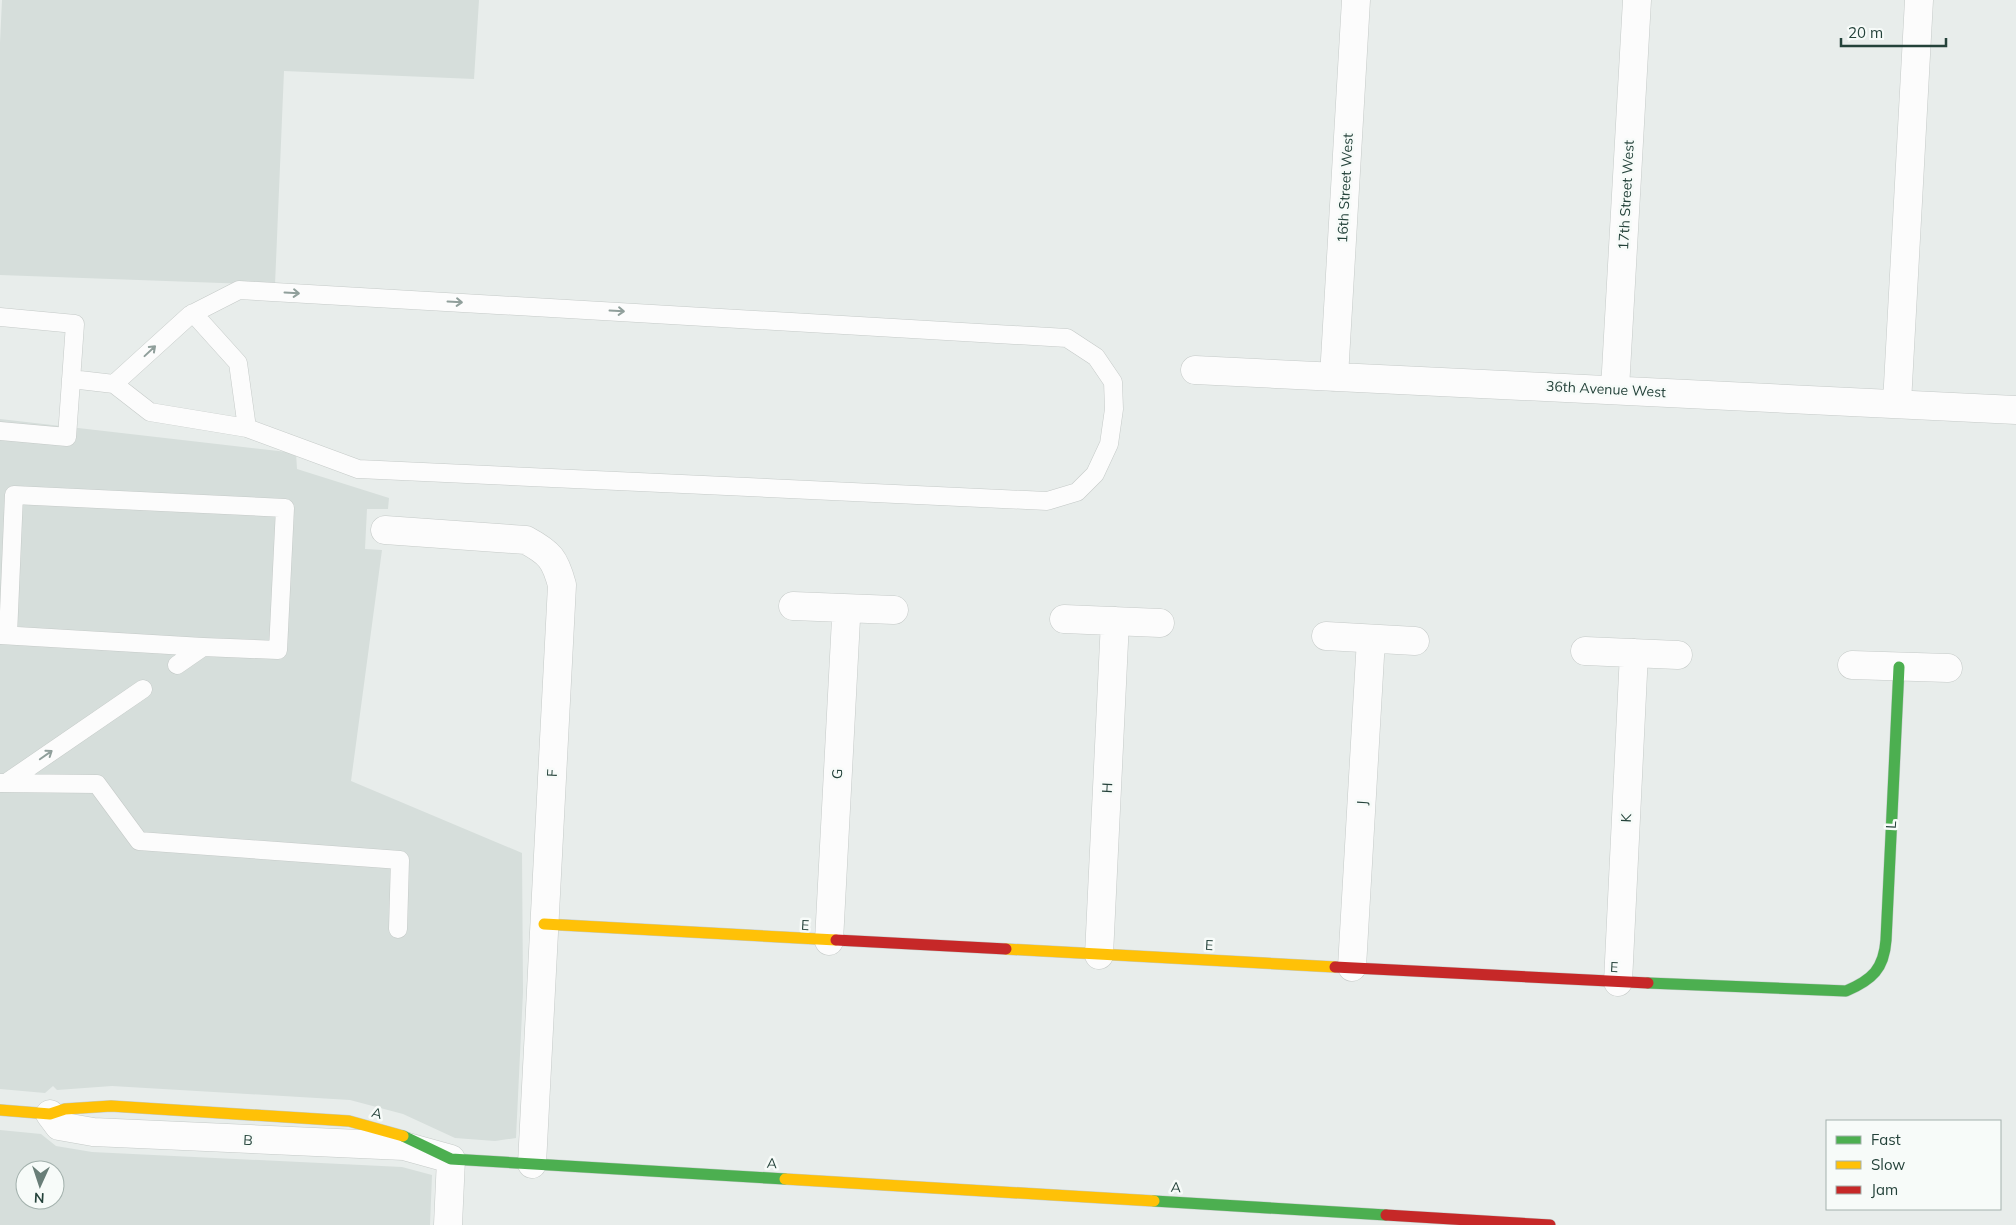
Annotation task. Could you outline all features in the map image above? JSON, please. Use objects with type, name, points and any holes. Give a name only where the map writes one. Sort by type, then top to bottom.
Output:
[{"type":"street","name":"16th Street West","points":[[1334,377],[1356,0]]},
{"type":"street","name":"17th Street West","points":[[1615,389],[1637,0]]},
{"type":"street","points":[[1897,403],[1919,0]]},
{"type":"street","name":"36th Avenue West","points":[[1195,370],[2016,410]]},
{"type":"street","name":"F","points":[[384,530],[526,540],[544,550],[556,566],[562,585],[532,1164]]},
{"type":"street","points":[[793,606],[894,610]]},
{"type":"street","name":"G","points":[[829,941],[846,619],[843,608]]},
{"type":"street","points":[[1064,619],[1160,623]]},
{"type":"street","name":"H","points":[[1099,955],[1115,621]]},
{"type":"street","points":[[1326,636],[1415,641]]},
{"type":"street","name":"J","points":[[1352,967],[1371,639]]},
{"type":"street","points":[[1585,651],[1678,655]]},
{"type":"street","name":"K","points":[[1618,982],[1634,653]]},
{"type":"street","points":[[1852,665],[1948,668]]},
{"type":"street","name":"L","points":[[1871,979],[1883,962],[1888,943],[1886,928],[1899,666]]},
{"type":"street","name":"E","points":[[544,924],[829,941],[1618,982],[1846,991],[1871,979]]},
{"type":"street","points":[[0,1110],[50,1114]]},
{"type":"street","name":"B","points":[[50,1114],[59,1126],[93,1132],[341,1145],[404,1146],[451,1159]]},
{"type":"street","points":[[448,1225],[451,1159]]},
{"type":"street","name":"A","points":[[451,1159],[1550,1225]]},
{"type":"lane","points":[[71,379],[114,384],[150,412],[247,428],[358,469],[1047,501],[1077,492],[1095,474],[1108,444],[1114,410],[1113,382],[1096,357],[1067,338],[239,290],[194,313],[114,384]]},
{"type":"lane","points":[[194,313],[238,363],[247,428]]},
{"type":"lane","points":[[0,316],[74,324],[66,437],[0,431]]},
{"type":"lane","points":[[14,495],[286,508],[278,650],[203,648],[4,635],[14,495]]},
{"type":"lane","points":[[176,665],[203,648]]},
{"type":"lane","points":[[3,783],[143,688]]},
{"type":"lane","points":[[3,783],[97,784],[139,841],[400,860],[398,929]]},
{"type":"shaded area","points":[[2,0],[479,0],[474,79],[284,71],[275,285],[0,275],[0,43]]},
{"type":"shaded area","points":[[0,419],[296,453],[297,469],[389,498],[388,509],[367,509],[365,549],[382,550],[351,781],[522,853],[523,992],[516,1138],[495,1141],[455,1138],[403,1114],[350,1100],[112,1086],[57,1090],[53,1086],[45,1093],[0,1089]]},
{"type":"shaded area","points":[[0,1130],[41,1134],[56,1146],[92,1152],[402,1167],[432,1175],[430,1225],[0,1225]]},
{"type":"traffic: fast","points":[[1648,983],[1846,991],[1870,978],[1875,972],[1883,959],[1886,940],[1899,667]]},
{"type":"traffic: fast","points":[[403,1136],[451,1159],[785,1179]]},
{"type":"traffic: fast","points":[[1154,1201],[1386,1215]]},
{"type":"traffic: slow","points":[[544,924],[836,940]]},
{"type":"traffic: slow","points":[[1006,949],[1335,967]]},
{"type":"traffic: slow","points":[[0,1110],[50,1114],[65,1109],[111,1106],[349,1121],[403,1136]]},
{"type":"traffic: slow","points":[[785,1179],[1154,1201]]},
{"type":"traffic: jam","points":[[836,940],[1006,949]]},
{"type":"traffic: jam","points":[[1335,967],[1648,983]]},
{"type":"traffic: jam","points":[[1386,1215],[1550,1225]]}]
